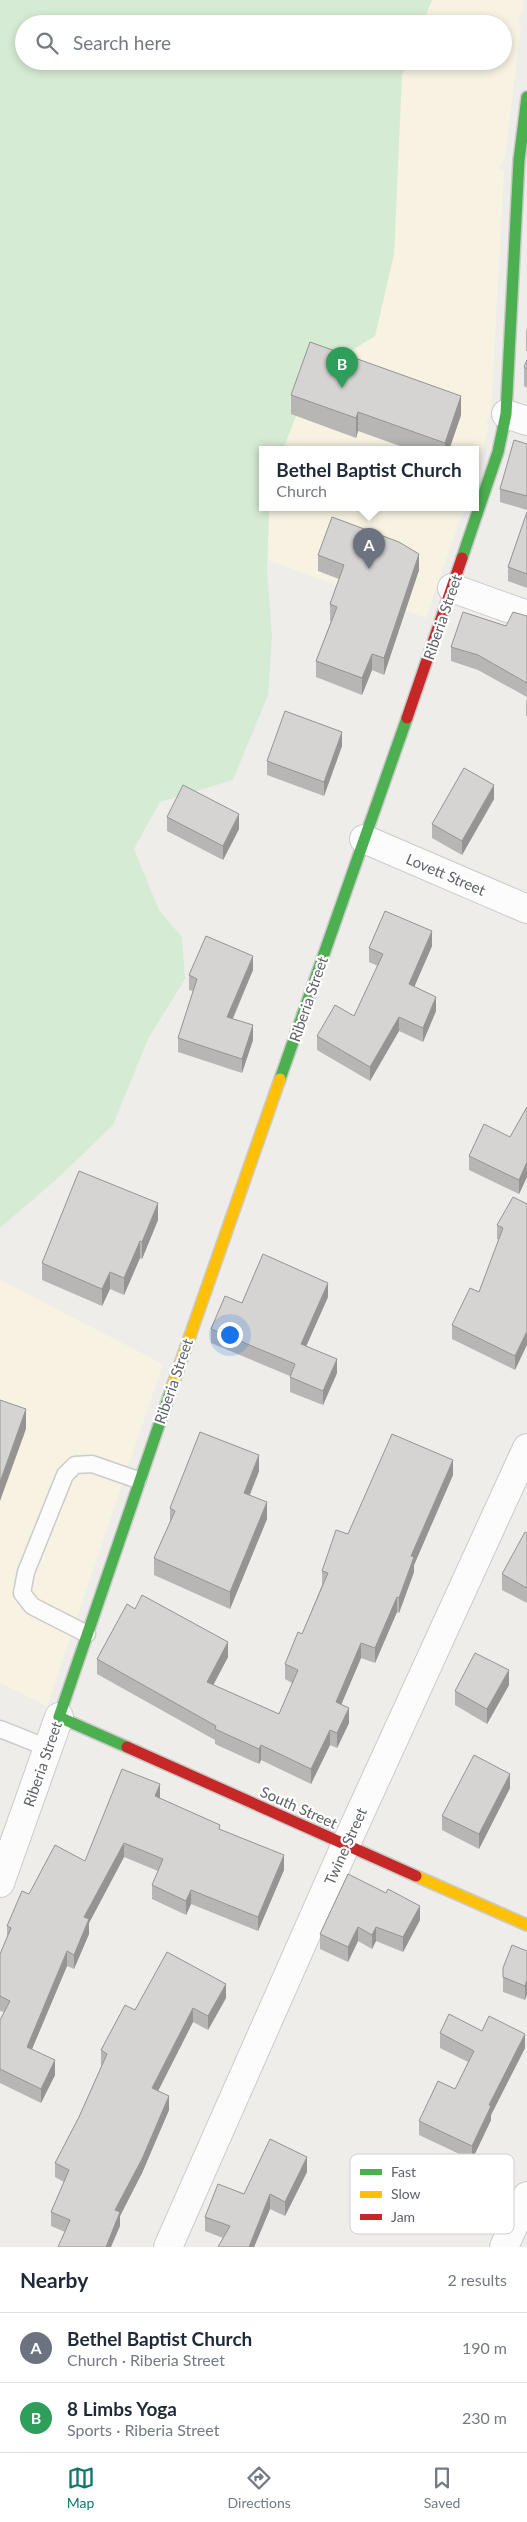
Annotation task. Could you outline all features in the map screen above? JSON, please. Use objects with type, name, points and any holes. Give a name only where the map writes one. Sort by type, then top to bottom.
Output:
[{"type":"street","name":"Riberia Street","points":[[479,508],[498,452],[516,417],[523,162],[527,97]]},
{"type":"street","name":"Riberia Street","points":[[0,1883],[59,1718],[138,1480],[478,511]]},
{"type":"street","points":[[452,588],[527,615]]},
{"type":"street","name":"Lovett Street","points":[[364,839],[527,909]]},
{"type":"street","name":"Twine Street","points":[[168,2247],[346,1844],[527,1448]]},
{"type":"street","name":"South Street","points":[[59,1718],[527,1925]]},
{"type":"street","points":[[514,2225],[527,2196]]},
{"type":"street","points":[[504,2247],[510,2234]]},
{"type":"lane","points":[[86,1634],[32,1606],[22,1593],[26,1572],[65,1475],[75,1465],[92,1464],[138,1480]]},
{"type":"lane","points":[[0,1728],[48,1748]]},
{"type":"shaded area","points":[[432,0],[523,0],[523,11],[518,22],[521,24],[505,157],[499,168],[504,170],[491,412],[486,423],[489,424],[483,449],[479,461],[479,446],[285,446],[311,376],[375,336],[394,254],[402,75],[404,70],[512,70],[512,15],[426,15]]},
{"type":"shaded area","points":[[269,511],[463,511],[426,618],[268,560]]},
{"type":"shaded area","points":[[0,1280],[163,1364],[47,1706],[0,1683]]},
{"type":"green space","points":[[0,0],[432,0],[426,15],[15,15],[15,70],[404,70],[402,75],[394,254],[375,336],[311,376],[285,446],[259,446],[259,511],[269,511],[267,570],[272,636],[268,695],[233,780],[160,802],[134,849],[159,910],[182,937],[185,979],[148,1039],[113,1125],[58,1178],[0,1228]]},
{"type":"building","points":[[310,342],[461,396],[445,443],[358,412],[356,418],[291,395]]},
{"type":"building","points":[[514,440],[527,444],[527,496],[500,489]]},
{"type":"building","points":[[527,512],[527,574],[508,567]]},
{"type":"building","points":[[332,517],[399,542],[419,554],[384,658],[372,654],[362,678],[316,661],[337,607],[330,604],[344,565],[318,555]]},
{"type":"building","points":[[463,612],[506,626],[513,612],[527,616],[527,683],[478,655],[451,647]]},
{"type":"building","points":[[285,711],[342,732],[324,782],[267,761]]},
{"type":"building","points":[[464,768],[494,785],[462,841],[432,824]]},
{"type":"building","points":[[183,785],[239,814],[223,846],[167,817]]},
{"type":"building","points":[[385,911],[432,931],[409,984],[436,997],[423,1028],[399,1017],[370,1067],[317,1036],[335,1005],[354,1016],[383,954],[369,948]]},
{"type":"building","points":[[206,936],[253,956],[227,1017],[253,1025],[242,1059],[178,1038],[197,979],[189,975]]},
{"type":"building","points":[[527,1107],[527,1162],[519,1180],[469,1156],[484,1124],[510,1137]]},
{"type":"building","points":[[79,1171],[158,1203],[142,1242],[140,1241],[124,1278],[110,1272],[102,1289],[42,1263]]},
{"type":"building","points":[[513,1197],[527,1204],[527,1331],[515,1356],[452,1325],[470,1288],[479,1292],[503,1228],[497,1225]]},
{"type":"building","points":[[263,1254],[328,1283],[301,1344],[337,1359],[323,1391],[290,1377],[295,1364],[211,1329],[225,1296],[242,1303]]},
{"type":"building","points":[[0,1400],[26,1409],[0,1482]]},
{"type":"building","points":[[200,1432],[259,1455],[244,1493],[267,1502],[230,1592],[154,1558],[175,1511],[170,1508]]},
{"type":"building","points":[[392,1434],[453,1460],[411,1556],[414,1557],[399,1598],[397,1597],[375,1648],[361,1643],[336,1702],[349,1708],[337,1733],[330,1730],[311,1769],[261,1745],[259,1749],[215,1729],[216,1726],[97,1659],[127,1604],[135,1609],[142,1595],[228,1642],[207,1682],[279,1714],[298,1670],[285,1664],[298,1632],[302,1634],[328,1573],[322,1571],[336,1530],[348,1534]]},
{"type":"building","points":[[525,1532],[527,1533],[527,1588],[502,1574]]},
{"type":"building","points":[[475,1653],[509,1670],[487,1709],[455,1691]]},
{"type":"building","points":[[474,1755],[510,1774],[479,1834],[442,1816]]},
{"type":"building","points":[[122,1769],[160,1784],[155,1796],[220,1825],[219,1829],[284,1855],[258,1917],[191,1890],[186,1901],[152,1885],[163,1859],[124,1843],[84,1917],[89,1919],[74,1955],[67,1951],[27,2047],[55,2060],[41,2089],[0,2069],[0,2020],[10,2001],[0,1996],[0,1954],[11,1928],[7,1926],[22,1891],[29,1894],[55,1845],[85,1861]]},
{"type":"building","points":[[348,1874],[386,1893],[388,1889],[420,1906],[403,1937],[376,1927],[372,1935],[358,1927],[348,1947],[320,1934]]},
{"type":"building","points":[[512,1945],[527,1951],[527,1980],[525,1986],[503,1977],[503,1968]]},
{"type":"building","points":[[167,1952],[226,1984],[208,2016],[193,2008],[152,2088],[169,2096],[142,2159],[115,2210],[120,2212],[106,2247],[58,2247],[70,2220],[51,2212],[69,2170],[55,2163],[79,2117],[107,2054],[101,2050],[125,2005],[135,2010]]},
{"type":"building","points":[[449,2014],[482,2031],[489,2016],[525,2034],[489,2105],[491,2106],[472,2146],[419,2121],[438,2081],[455,2089],[474,2051],[440,2033]]},
{"type":"building","points":[[270,2139],[307,2157],[285,2202],[270,2194],[249,2247],[218,2247],[230,2226],[205,2217],[218,2184],[244,2194]]},
{"type":"traffic: fast","points":[[479,508],[498,452],[506,414],[519,160],[527,97]]},
{"type":"traffic: fast","points":[[462,558],[478,511]]},
{"type":"traffic: fast","points":[[280,1079],[407,718]]},
{"type":"traffic: fast","points":[[127,1747],[59,1717],[171,1390]]},
{"type":"traffic: slow","points":[[171,1390],[280,1079]]},
{"type":"traffic: slow","points":[[416,1876],[527,1925]]},
{"type":"traffic: jam","points":[[407,718],[462,558]]},
{"type":"traffic: jam","points":[[127,1747],[416,1876]]},
{"type":"place","name":"8 Limbs Yoga","points":[[342,388]]},
{"type":"place","name":"Bethel Baptist Church","points":[[369,569]]}]
